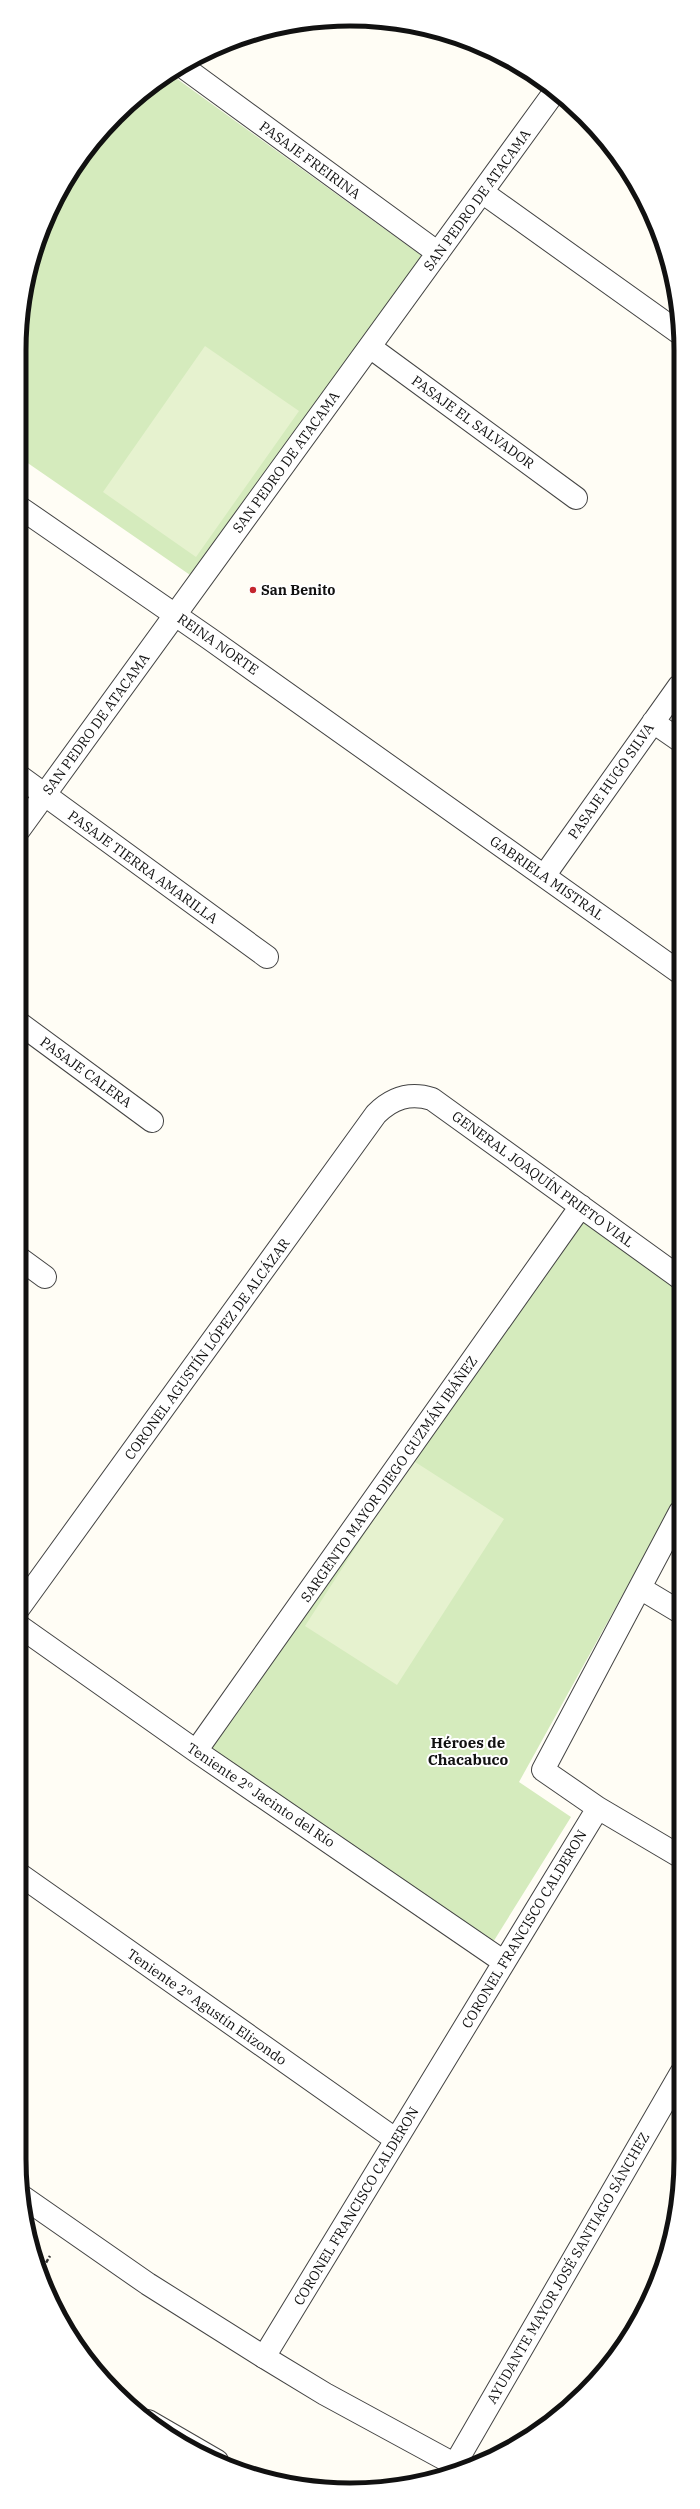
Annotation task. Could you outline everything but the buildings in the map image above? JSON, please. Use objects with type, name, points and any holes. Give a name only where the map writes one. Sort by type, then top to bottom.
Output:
[{"type":"street","name":"PASAJE FREIRINA","points":[[187,70],[438,253]]},
{"type":"street","name":"SAN PEDRO DE ATACAMA","points":[[26,820],[551,96]]},
{"type":"street","points":[[482,192],[673,328]]},
{"type":"street","name":"PASAJE EL SALVADOR","points":[[370,347],[576,498]]},
{"type":"street","name":"REINA NORTE","points":[[26,512],[176,615],[415,784]]},
{"type":"street","name":"PASAJE HUGO SILVA","points":[[544,876],[674,693]]},
{"type":"street","points":[[653,722],[674,737]]},
{"type":"street","name":"PASAJE TIERRA AMARILLA","points":[[26,781],[267,957]]},
{"type":"street","name":"GABRIELA MISTRAL","points":[[415,784],[674,968]]},
{"type":"street","name":"PASAJE CALERA","points":[[26,1028],[152,1121]]},
{"type":"street","name":"GENERAL JOAQUÍN PRIETO VIAL","points":[[402,1097],[423,1096],[432,1099],[674,1274]]},
{"type":"street","name":"CORONEL AGUSTÍN LÓPEZ DE ALCÁZAR","points":[[26,1598],[376,1114],[392,1100],[402,1097]]},
{"type":"street","name":"SARGENTO MAYOR DIEGO GUZMÁN IBÁÑEZ","points":[[196,1751],[581,1206]]},
{"type":"street","points":[[26,1263],[45,1277]]},
{"type":"street","points":[[674,1523],[543,1770],[598,1808],[674,1853]]},
{"type":"street","points":[[640,1588],[674,1608]]},
{"type":"street","name":"Teniente 2º Jacinto del Río","points":[[26,1631],[196,1751],[504,1962]]},
{"type":"street","name":"CORONEL FRANCISCO CALDERON","points":[[264,2357],[395,2139],[598,1808]]},
{"type":"street","name":"Teniente 2º Agustín Elizondo","points":[[26,1879],[395,2139]]},
{"type":"street","name":"AYUDANTE MAYOR JOSÉ SANTIAGO SÁNCHEZ","points":[[460,2463],[674,2085]]},
{"type":"street","points":[[29,2201],[148,2284],[189,2308],[264,2357],[325,2394],[457,2465]]},
{"type":"green space","points":[[175,78],[422,256],[193,577],[26,462],[27,329],[32,287],[43,246],[59,207],[69,188],[106,136],[136,106]]},
{"type":"green space","points":[[205,346],[299,411],[196,557],[103,492]]},
{"type":"green space","points":[[583,1215],[674,1281],[674,1502],[519,1782],[571,1817],[490,1947],[205,1750]]},
{"type":"green space","points":[[412,1460],[504,1519],[397,1685],[305,1626]]},
{"type":"place","name":"San Benito","points":[[253,590]]},
{"type":"district","name":"Héroes de Chacabuco","points":[[468,1752]]}]
